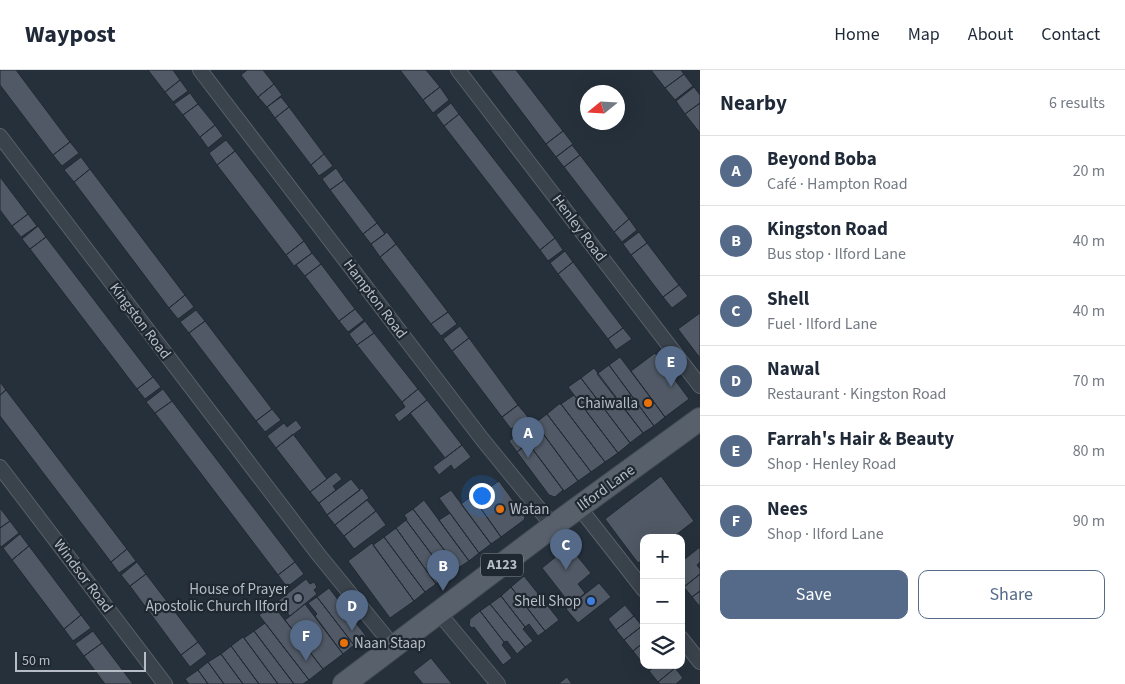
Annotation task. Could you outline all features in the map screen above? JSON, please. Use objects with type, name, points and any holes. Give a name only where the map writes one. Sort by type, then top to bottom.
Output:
[{"type":"main road","name":"Ilford Lane","points":[[344,684],[553,526],[700,419]]},
{"type":"street","name":"Hampton Road","points":[[200,70],[482,438],[553,526]]},
{"type":"street","name":"Henley Road","points":[[458,70],[700,386]]},
{"type":"street","name":"Kingston Road","points":[[0,136],[318,554],[393,646]]},
{"type":"street","name":"Windsor Road","points":[[0,467],[166,684]]},
{"type":"street","points":[[579,507],[640,585]]},
{"type":"street","points":[[439,612],[498,684]]},
{"type":"street","points":[[685,643],[700,662]]},
{"type":"building","points":[[0,70],[16,70],[70,142],[53,155],[0,85]]},
{"type":"building","points":[[148,70],[173,70],[180,80],[165,92]]},
{"type":"building","points":[[247,70],[263,70],[274,84],[258,97],[241,75]]},
{"type":"building","points":[[400,70],[426,70],[440,87],[423,100]]},
{"type":"building","points":[[490,70],[516,70],[563,131],[546,144]]},
{"type":"building","points":[[651,70],[681,70],[684,74],[665,88]]},
{"type":"building","points":[[684,74],[693,86],[675,100],[665,88]]},
{"type":"building","points":[[180,80],[188,91],[173,102],[165,92]]},
{"type":"building","points":[[274,84],[282,95],[267,107],[258,97]]},
{"type":"building","points":[[440,87],[449,100],[433,113],[423,100]]},
{"type":"building","points":[[694,87],[700,95],[700,103],[685,114],[676,101]]},
{"type":"building","points":[[190,93],[198,104],[183,115],[174,104]]},
{"type":"building","points":[[281,97],[289,107],[275,118],[267,107]]},
{"type":"building","points":[[451,103],[459,114],[444,126],[436,115]]},
{"type":"building","points":[[700,103],[700,133],[685,114]]},
{"type":"building","points":[[198,104],[215,125],[200,137],[183,115]]},
{"type":"building","points":[[289,107],[324,154],[311,165],[275,118]]},
{"type":"building","points":[[459,114],[555,238],[540,250],[444,126]]},
{"type":"building","points":[[215,125],[223,136],[208,148],[200,137]]},
{"type":"building","points":[[563,131],[573,144],[556,157],[546,144]]},
{"type":"building","points":[[226,140],[235,151],[217,165],[209,153]]},
{"type":"building","points":[[70,142],[79,153],[62,166],[53,155]]},
{"type":"building","points":[[572,145],[580,155],[564,167],[556,157]]},
{"type":"building","points":[[235,151],[304,241],[286,255],[217,165]]},
{"type":"building","points":[[324,154],[333,166],[319,176],[311,165]]},
{"type":"building","points":[[580,155],[629,219],[614,232],[564,167]]},
{"type":"building","points":[[81,157],[90,169],[74,182],[64,170]]},
{"type":"building","points":[[336,168],[344,180],[330,190],[322,179]]},
{"type":"building","points":[[90,169],[185,295],[169,308],[74,182]]},
{"type":"building","points":[[0,177],[28,214],[12,226],[0,210]]},
{"type":"building","points":[[344,180],[377,223],[363,234],[330,190]]},
{"type":"building","points":[[28,214],[37,226],[21,237],[12,226]]},
{"type":"building","points":[[629,219],[637,230],[622,242],[614,232]]},
{"type":"building","points":[[377,223],[385,234],[371,244],[363,234]]},
{"type":"building","points":[[38,226],[46,237],[30,249],[22,239]]},
{"type":"building","points":[[387,232],[396,244],[380,257],[371,244]]},
{"type":"building","points":[[639,232],[647,243],[631,255],[623,244]]},
{"type":"building","points":[[46,237],[153,377],[137,389],[30,249]]},
{"type":"building","points":[[555,238],[563,250],[548,261],[540,250]]},
{"type":"building","points":[[304,241],[312,253],[294,266],[286,255]]},
{"type":"building","points":[[647,243],[679,285],[663,297],[631,255]]},
{"type":"building","points":[[396,244],[448,312],[431,324],[380,257]]},
{"type":"building","points":[[565,251],[573,262],[558,274],[550,263]]},
{"type":"building","points":[[312,253],[321,264],[305,276],[296,265]]},
{"type":"building","points":[[573,262],[623,328],[608,339],[558,274]]},
{"type":"building","points":[[321,264],[355,309],[339,321],[305,276]]},
{"type":"building","points":[[679,285],[688,296],[672,308],[663,297]]},
{"type":"building","points":[[185,295],[194,307],[178,319],[169,308]]},
{"type":"building","points":[[355,309],[364,320],[348,332],[339,321]]},
{"type":"building","points":[[196,310],[205,321],[189,333],[180,322]]},
{"type":"building","points":[[448,312],[457,324],[441,336],[431,324]]},
{"type":"building","points":[[700,313],[700,358],[678,329]]},
{"type":"building","points":[[205,321],[272,409],[256,421],[189,333]]},
{"type":"building","points":[[365,321],[374,333],[357,345],[349,334]]},
{"type":"building","points":[[460,326],[469,338],[452,351],[443,339]]},
{"type":"building","points":[[623,328],[632,339],[616,350],[608,339]]},
{"type":"building","points":[[374,333],[418,389],[402,402],[357,345]]},
{"type":"building","points":[[469,338],[518,405],[502,417],[452,351]]},
{"type":"building","points":[[655,353],[689,399],[665,417],[631,371]]},
{"type":"building","points":[[620,357],[665,417],[654,426],[609,365]]},
{"type":"building","points":[[609,365],[654,426],[643,433],[597,374]]},
{"type":"building","points":[[594,368],[643,433],[630,443],[581,378]]},
{"type":"building","points":[[153,377],[161,387],[145,399],[137,389]]},
{"type":"building","points":[[581,378],[630,443],[618,453],[568,387]]},
{"type":"building","points":[[0,382],[6,390],[0,395]]},
{"type":"building","points":[[163,389],[172,401],[155,413],[146,402]]},
{"type":"building","points":[[418,389],[427,400],[399,422],[394,415],[405,407],[402,402]]},
{"type":"building","points":[[6,390],[127,549],[111,562],[0,416],[0,395]]},
{"type":"building","points":[[574,395],[618,453],[605,462],[561,404]]},
{"type":"building","points":[[427,400],[462,445],[445,458],[410,413]]},
{"type":"building","points":[[172,401],[295,562],[278,575],[155,413]]},
{"type":"building","points":[[561,404],[605,462],[591,472],[547,414]]},
{"type":"building","points":[[518,405],[528,417],[511,429],[502,417]]},
{"type":"building","points":[[272,409],[281,420],[265,432],[256,421]]},
{"type":"building","points":[[547,414],[591,472],[578,481],[535,423]]},
{"type":"building","points":[[296,420],[302,428],[276,448],[267,436],[284,423],[287,427]]},
{"type":"building","points":[[534,421],[542,432],[517,452],[509,441]]},
{"type":"building","points":[[542,432],[578,481],[564,491],[528,443]]},
{"type":"building","points":[[293,434],[327,479],[310,492],[276,448]]},
{"type":"building","points":[[528,443],[563,490],[555,497],[549,495],[517,452]]},
{"type":"building","points":[[462,445],[471,457],[454,470],[451,465],[439,475],[433,467]]},
{"type":"building","points":[[336,472],[342,479],[333,486],[336,490],[319,503],[310,492]]},
{"type":"building","points":[[661,476],[694,521],[677,534],[640,534],[640,562],[638,563],[605,519]]},
{"type":"building","points":[[351,479],[360,490],[327,515],[319,503]]},
{"type":"building","points":[[499,481],[525,517],[524,520],[501,537],[474,499]]},
{"type":"building","points":[[362,488],[369,498],[335,525],[327,515]]},
{"type":"building","points":[[451,490],[491,544],[479,553],[439,498]]},
{"type":"building","points":[[472,496],[501,537],[491,544],[461,504]]},
{"type":"building","points":[[367,500],[376,511],[344,536],[335,525]]},
{"type":"building","points":[[424,500],[469,561],[458,568],[413,509]]},
{"type":"building","points":[[0,508],[10,521],[0,528]]},
{"type":"building","points":[[413,509],[458,568],[447,575],[406,520],[404,515]]},
{"type":"building","points":[[376,511],[386,525],[354,549],[344,536]]},
{"type":"building","points":[[450,513],[479,553],[469,561],[439,520]]},
{"type":"building","points":[[406,520],[447,575],[436,584],[396,528]]},
{"type":"building","points":[[10,521],[19,533],[1,547],[0,528]]},
{"type":"building","points":[[396,528],[436,584],[425,592],[384,537]]},
{"type":"building","points":[[20,534],[29,546],[12,560],[3,548]]},
{"type":"building","points":[[384,537],[425,592],[414,601],[373,545]]},
{"type":"building","points":[[372,543],[414,601],[390,618],[348,561]]},
{"type":"building","points":[[29,546],[81,615],[64,629],[12,560]]},
{"type":"building","points":[[569,546],[591,573],[578,584],[585,593],[571,605],[542,568]]},
{"type":"building","points":[[700,547],[700,562],[697,565],[700,569],[700,574],[685,586],[685,579],[685,559]]},
{"type":"building","points":[[127,549],[136,561],[119,573],[111,562]]},
{"type":"building","points":[[137,562],[146,574],[130,586],[121,575]]},
{"type":"building","points":[[295,562],[304,574],[287,587],[278,575]]},
{"type":"building","points":[[146,574],[198,642],[181,655],[130,586]]},
{"type":"building","points":[[700,574],[700,591],[692,597],[685,586]]},
{"type":"building","points":[[524,576],[559,620],[545,631],[511,587]]},
{"type":"building","name":"House of Prayer Apostolic Church Ilford","points":[[306,579],[310,584],[314,582],[317,587],[314,590],[317,594],[290,616],[278,601]]},
{"type":"building","name":"Shell Shop","points":[[599,583],[611,597],[578,623],[566,609]]},
{"type":"building","points":[[511,587],[545,631],[538,636],[529,624],[525,627],[501,596]]},
{"type":"building","points":[[329,588],[366,636],[354,645],[317,597]]},
{"type":"building","points":[[700,591],[700,607],[692,597]]},
{"type":"building","points":[[501,596],[525,627],[523,629],[533,641],[525,647],[490,604]]},
{"type":"building","points":[[317,597],[354,645],[343,654],[315,616],[317,614],[308,603]]},
{"type":"building","points":[[305,604],[343,654],[323,669],[285,620]]},
{"type":"building","points":[[490,604],[525,647],[517,654],[507,641],[504,642],[480,611]]},
{"type":"building","points":[[273,605],[323,669],[309,680],[259,615]]},
{"type":"building","points":[[625,605],[634,616],[616,630],[608,619]]},
{"type":"building","points":[[480,611],[504,642],[502,645],[512,658],[503,665],[474,627],[472,628],[469,625],[470,619]]},
{"type":"building","points":[[81,615],[91,628],[73,641],[64,629]]},
{"type":"building","points":[[634,616],[640,624],[640,628],[624,640],[616,630]]},
{"type":"building","points":[[265,623],[309,680],[303,684],[294,684],[254,631]]},
{"type":"building","points":[[640,628],[640,645],[633,651],[624,640]]},
{"type":"building","points":[[93,631],[102,643],[84,656],[75,644]]},
{"type":"building","points":[[254,631],[294,684],[278,684],[244,638]]},
{"type":"building","points":[[243,637],[278,684],[259,684],[231,646]]},
{"type":"building","points":[[198,642],[207,654],[190,667],[181,655]]},
{"type":"building","points":[[102,643],[133,684],[105,684],[84,656]]},
{"type":"building","points":[[640,645],[640,660],[633,651]]},
{"type":"building","points":[[231,646],[259,684],[243,684],[221,654]]},
{"type":"building","points":[[221,654],[243,684],[224,684],[208,662]]},
{"type":"building","points":[[431,658],[452,684],[423,684],[413,672]]},
{"type":"building","points":[[208,662],[224,684],[208,684],[198,670]]},
{"type":"building","points":[[652,669],[674,669],[658,682],[649,671]]},
{"type":"building","points":[[674,669],[683,678],[676,684],[660,684],[658,682]]},
{"type":"building","points":[[198,670],[208,684],[189,684],[185,679]]},
{"type":"building","points":[[567,677],[572,684],[558,684]]},
{"type":"place","name":"Farrah's Hair & Beauty","points":[[671,387]]},
{"type":"place","name":"Chaiwalla","points":[[648,403]]},
{"type":"place","name":"Beyond Boba","points":[[528,458]]},
{"type":"place","name":"Watan","points":[[500,509]]},
{"type":"place","name":"Shell","points":[[566,570]]},
{"type":"place","name":"Kingston Road","points":[[443,591]]},
{"type":"place","name":"House of Prayer Apostolic Church Ilford","points":[[298,598]]},
{"type":"place","name":"Shell Shop","points":[[591,601]]},
{"type":"place","name":"Nawal","points":[[352,631]]},
{"type":"place","name":"Naan Staap","points":[[344,643]]},
{"type":"place","name":"Nees","points":[[306,661]]}]
